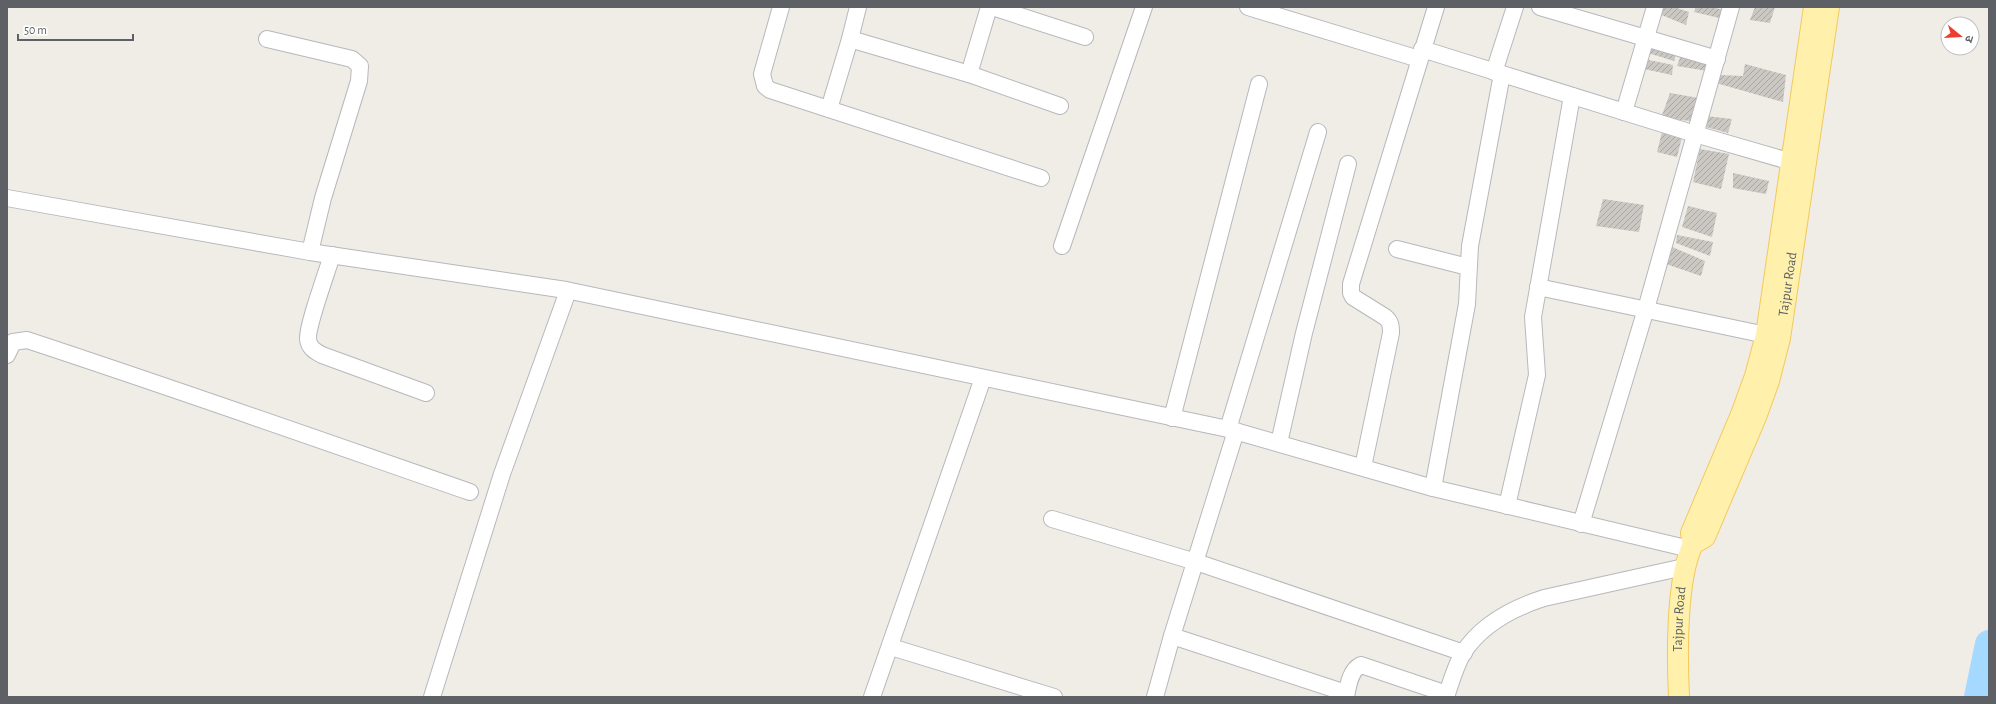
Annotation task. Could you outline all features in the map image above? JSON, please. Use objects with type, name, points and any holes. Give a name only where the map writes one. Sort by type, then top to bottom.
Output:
[{"type":"main road","name":"Tajpur Road","points":[[1679,697],[1679,621],[1691,533],[1742,412],[1755,376],[1766,335],[1814,7]]},
{"type":"main road","name":"Tajpur Road","points":[[1689,553],[1705,537],[1756,417],[1769,381],[1780,338],[1807,164],[1829,7]]},
{"type":"street","points":[[781,7],[762,74],[763,81],[770,90],[1041,178]]},
{"type":"street","points":[[829,109],[858,7]]},
{"type":"street","points":[[969,74],[990,7],[1085,38]]},
{"type":"street","points":[[1062,246],[1144,7]]},
{"type":"street","points":[[1363,467],[1391,333],[1391,326],[1390,322],[1385,317],[1353,298],[1351,293],[1351,284],[1436,7]]},
{"type":"street","points":[[1433,488],[1466,311],[1468,267],[1498,73],[1515,7]]},
{"type":"street","points":[[1540,7],[1717,58]]},
{"type":"street","points":[[1624,112],[1655,7]]},
{"type":"street","points":[[1581,524],[1646,309],[1732,7]]},
{"type":"street","points":[[1257,8],[1421,54],[1498,73],[1695,134],[1792,162]]},
{"type":"street","points":[[267,39],[352,59],[360,66],[359,81],[323,198],[310,252]]},
{"type":"street","points":[[850,39],[969,74],[1060,106]]},
{"type":"street","points":[[1172,418],[1259,84]]},
{"type":"street","points":[[1507,506],[1537,375],[1533,317],[1572,96]]},
{"type":"street","points":[[1155,697],[1172,636],[1196,562],[1232,430],[1318,132]]},
{"type":"street","points":[[1279,443],[1304,333],[1348,164]]},
{"type":"street","points":[[7,198],[310,252],[568,291],[1232,430],[1433,488],[1581,524],[1689,553]]},
{"type":"street","points":[[1397,250],[1468,267]]},
{"type":"street","points":[[332,255],[309,331],[309,344],[314,351],[322,355],[426,394]]},
{"type":"street","points":[[1538,286],[1766,335]]},
{"type":"street","points":[[432,697],[502,474],[568,291]]},
{"type":"street","points":[[7,355],[13,342],[27,340],[159,383],[252,417],[470,492]]},
{"type":"street","points":[[872,697],[891,647],[983,378]]},
{"type":"street","points":[[1052,519],[1196,562],[1464,653]]},
{"type":"street","points":[[1172,636],[1346,695],[1352,674],[1356,668],[1361,665],[1366,665],[1447,696],[1464,653],[1485,630],[1504,614],[1521,605],[1689,553]]},
{"type":"street","points":[[891,647],[1054,697]]},
{"type":"building","points":[[1663,7],[1674,7],[1689,12],[1686,25],[1659,14]]},
{"type":"building","points":[[1696,7],[1712,7],[1723,10],[1719,18],[1694,12]]},
{"type":"building","points":[[1755,7],[1775,7],[1770,23],[1750,20]]},
{"type":"building","points":[[1652,44],[1677,52],[1674,61],[1648,53]]},
{"type":"building","points":[[1682,52],[1708,61],[1707,71],[1677,66]]},
{"type":"building","points":[[1649,60],[1673,65],[1672,75],[1644,69]]},
{"type":"building","points":[[1745,64],[1786,75],[1783,102],[1716,83],[1719,75],[1743,76]]},
{"type":"building","points":[[1670,93],[1699,98],[1691,121],[1661,118]]},
{"type":"building","points":[[1706,116],[1732,119],[1728,133],[1706,127]]},
{"type":"building","points":[[1662,132],[1682,137],[1677,157],[1657,152]]},
{"type":"building","points":[[1700,149],[1729,154],[1721,189],[1693,182]]},
{"type":"building","points":[[1733,173],[1769,181],[1766,194],[1733,188]]},
{"type":"building","points":[[1603,199],[1644,205],[1639,232],[1596,226]]},
{"type":"building","points":[[1688,206],[1717,213],[1712,237],[1682,227]]},
{"type":"building","points":[[1677,235],[1713,242],[1710,256],[1676,243]]},
{"type":"building","points":[[1670,246],[1705,261],[1701,276],[1666,264]]},
{"type":"waterway","points":[[1978,697],[1989,644]]}]
